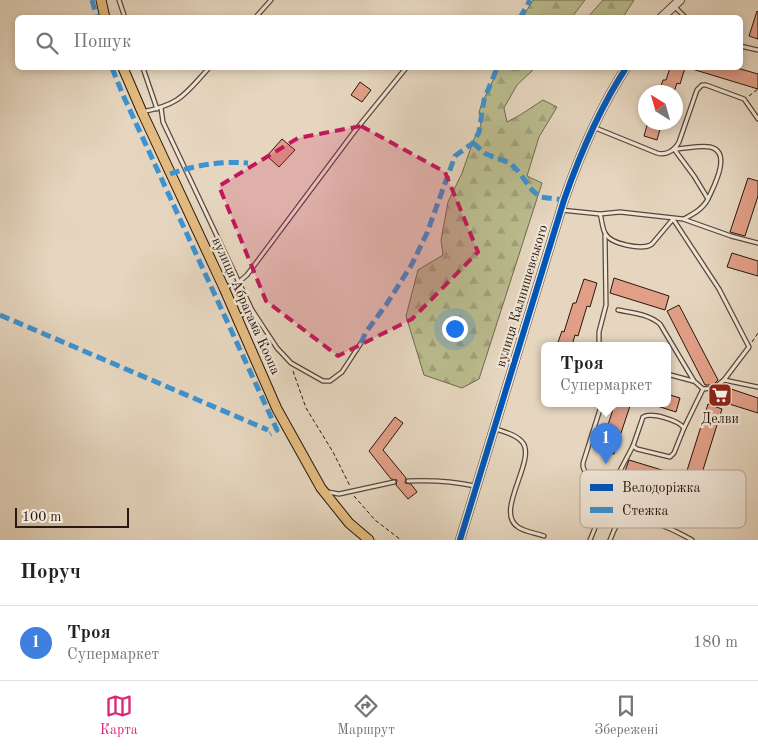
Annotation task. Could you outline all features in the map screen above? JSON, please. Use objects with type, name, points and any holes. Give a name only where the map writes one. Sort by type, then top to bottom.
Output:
[{"type":"main road","points":[[101,0],[104,15]]},
{"type":"main road","name":"вулиця Абрагама Коопа","points":[[124,70],[224,288],[277,409],[321,488],[349,523],[369,540]]},
{"type":"street","points":[[664,15],[677,3]]},
{"type":"street","name":"вулиця Калнишевського","points":[[460,540],[478,487],[561,210],[592,127],[625,70]]},
{"type":"lane","points":[[119,0],[124,15]]},
{"type":"lane","points":[[258,15],[271,0]]},
{"type":"lane","points":[[677,3],[684,15]]},
{"type":"lane","points":[[743,47],[758,50]]},
{"type":"lane","points":[[144,70],[163,122],[252,310],[277,348],[290,363],[323,381],[330,381],[342,372],[361,343]]},
{"type":"lane","points":[[142,112],[159,109],[176,102],[188,92],[207,70]]},
{"type":"lane","points":[[224,288],[239,282],[252,268],[354,132],[404,70]]},
{"type":"lane","points":[[592,127],[662,155],[674,149],[680,142],[697,90],[702,85],[711,86],[744,99],[758,119]]},
{"type":"lane","points":[[674,149],[710,147],[719,156],[720,174],[708,199],[694,214],[683,219]]},
{"type":"lane","points":[[674,149],[708,199]]},
{"type":"lane","points":[[561,210],[600,214],[620,212],[683,219],[731,236],[758,242]]},
{"type":"lane","points":[[599,342],[599,332],[606,304],[605,234],[600,214]]},
{"type":"lane","points":[[605,234],[627,246],[649,247],[673,219]]},
{"type":"lane","points":[[671,342],[694,381],[703,389],[714,388],[724,380],[749,346],[719,289],[673,219]]},
{"type":"lane","points":[[236,318],[252,310]]},
{"type":"lane","points":[[618,310],[649,316],[654,319],[660,324],[671,342]]},
{"type":"lane","points":[[671,375],[694,381]]},
{"type":"lane","points":[[724,380],[758,387]]},
{"type":"lane","points":[[633,446],[637,449],[670,457],[674,453],[703,389]]},
{"type":"lane","points":[[583,470],[583,463],[601,407]]},
{"type":"lane","points":[[620,470],[646,415],[673,421],[684,428]]},
{"type":"lane","points":[[495,429],[516,438],[524,446],[526,452],[511,505],[513,522],[517,527],[544,536]]},
{"type":"lane","points":[[408,482],[432,480],[478,487]]},
{"type":"lane","points":[[321,488],[339,494],[394,482]]},
{"type":"lane","points":[[590,540],[595,528]]},
{"type":"lane","points":[[610,540],[615,528]]},
{"type":"lane","points":[[665,528],[692,540]]},
{"type":"path","points":[[744,99],[758,88]]},
{"type":"path","points":[[749,346],[758,333]]},
{"type":"path","points":[[290,363],[306,408],[333,452],[351,491],[375,520],[401,540]]},
{"type":"highlighted area","points":[[361,126],[445,172],[478,252],[412,319],[338,356],[266,301],[219,186],[298,138]]},
{"type":"green space","points":[[533,0],[585,0],[574,15],[524,15]]},
{"type":"green space","points":[[603,0],[634,0],[624,15],[590,15]]},
{"type":"green space","points":[[498,70],[533,70],[517,85],[504,108],[507,122],[543,100],[557,107],[539,137],[527,176],[542,183],[479,379],[462,388],[424,375],[406,316],[418,270],[443,255],[441,240],[448,202],[481,125],[479,112]]},
{"type":"building","points":[[758,12],[758,39],[749,36]]},
{"type":"building","points":[[669,70],[684,70],[680,84],[661,85],[663,80],[666,80]]},
{"type":"building","points":[[695,70],[743,70],[758,74],[758,89]]},
{"type":"building","points":[[360,82],[371,90],[362,102],[351,95]]},
{"type":"building","points":[[646,130],[660,130],[657,140],[644,136]]},
{"type":"building","points":[[282,139],[295,150],[279,167],[267,156]]},
{"type":"building","points":[[748,178],[758,181],[758,196],[745,236],[730,232]]},
{"type":"building","points":[[732,253],[758,261],[758,276],[727,267]]},
{"type":"building","points":[[614,278],[669,296],[665,310],[610,293]]},
{"type":"building","points":[[584,279],[597,283],[590,307],[587,306],[578,336],[575,335],[573,342],[558,342],[562,331],[564,332],[573,303],[576,303]]},
{"type":"building","points":[[679,305],[718,380],[713,385],[705,385],[667,311]]},
{"type":"building","points":[[731,389],[758,398],[758,413],[726,403]]},
{"type":"building","points":[[671,395],[680,398],[676,412],[660,407],[671,407]]},
{"type":"building","points":[[708,404],[722,409],[703,470],[687,470]]},
{"type":"building","points":[[614,407],[630,407],[614,454],[600,450]]},
{"type":"building","points":[[395,417],[403,423],[383,450],[406,478],[405,483],[411,484],[417,492],[408,499],[396,485],[397,480],[391,479],[369,451]]},
{"type":"building","points":[[629,460],[662,470],[625,470]]},
{"type":"marked path","points":[[92,0],[96,15]]},
{"type":"marked path","points":[[522,15],[530,0]]},
{"type":"marked path","points":[[113,70],[277,430],[270,434]]},
{"type":"marked path","points":[[361,343],[366,332],[412,264],[427,233],[455,156],[473,143],[479,132],[484,100],[496,70]]},
{"type":"marked path","points":[[473,143],[486,154],[510,163],[540,197],[564,200]]},
{"type":"marked path","points":[[170,174],[208,164],[248,163]]},
{"type":"marked path","points":[[0,315],[268,430]]},
{"type":"cycle path","points":[[460,540],[564,200],[591,132],[607,99],[625,70]]},
{"type":"place","name":"Делви","points":[[720,395]]},
{"type":"place","name":"Троя","points":[[606,464]]}]
